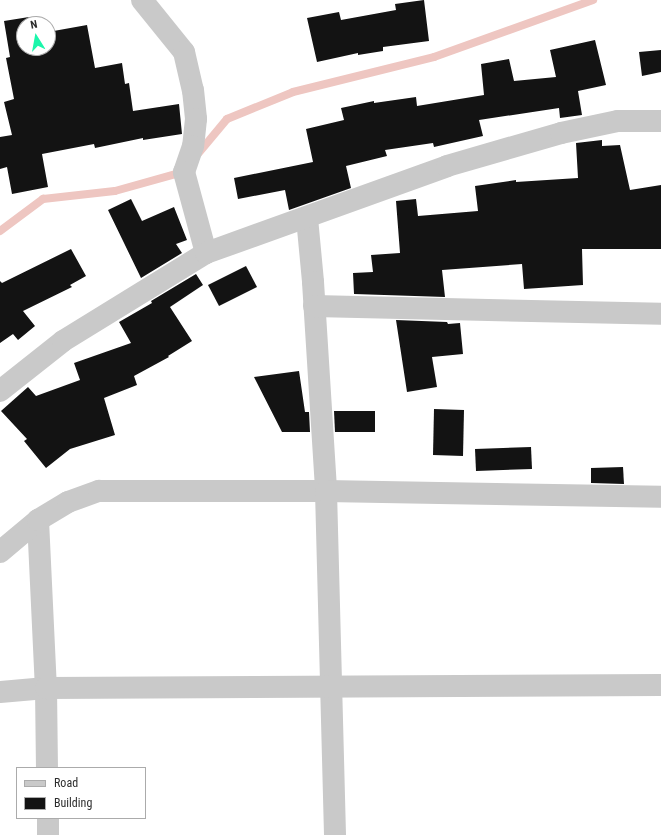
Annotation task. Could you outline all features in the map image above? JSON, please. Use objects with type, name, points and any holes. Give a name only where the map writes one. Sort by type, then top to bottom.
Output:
[{"type":"street","points":[[142,0],[184,52],[193,90],[196,119],[194,146],[184,172],[206,253]]},
{"type":"street","points":[[0,391],[64,341],[206,253],[307,218],[447,166],[561,133],[618,121],[661,121]]},
{"type":"street","points":[[307,218],[326,491],[335,835]]},
{"type":"street","points":[[314,306],[661,314]]},
{"type":"street","points":[[0,552],[38,520],[68,502],[99,491],[326,491],[661,497]]},
{"type":"street","points":[[38,520],[46,688],[47,767]]},
{"type":"street","points":[[0,692],[46,688],[331,685],[661,685]]},
{"type":"street","points":[[48,819],[48,835]]},
{"type":"building","points":[[424,0],[429,41],[383,47],[383,51],[358,55],[358,53],[317,62],[307,18],[339,12],[341,20],[396,10],[395,4]]},
{"type":"building","points":[[16,19],[16,56],[56,56],[56,31],[87,25],[95,68],[122,63],[125,84],[129,83],[133,111],[179,104],[182,134],[143,140],[143,138],[95,148],[94,144],[42,154],[48,187],[12,194],[7,167],[0,169],[0,137],[12,135],[4,102],[14,99],[6,58],[10,57],[4,21]]},
{"type":"building","points":[[595,40],[606,85],[578,91],[582,115],[560,118],[559,108],[479,120],[483,136],[434,147],[433,143],[385,150],[387,156],[346,166],[351,188],[289,210],[285,190],[238,199],[234,178],[313,162],[306,129],[344,120],[341,108],[374,101],[374,103],[416,97],[417,106],[484,95],[481,64],[509,59],[514,81],[556,77],[550,50]]},
{"type":"building","points":[[661,50],[661,72],[642,76],[639,52]]},
{"type":"building","points":[[602,140],[602,146],[620,145],[630,190],[661,185],[661,249],[582,249],[583,285],[524,289],[522,264],[442,270],[445,297],[354,294],[353,273],[373,272],[371,255],[400,253],[396,201],[416,199],[418,216],[478,211],[475,186],[516,180],[516,182],[578,178],[576,143]]},
{"type":"building","points":[[131,199],[142,221],[174,207],[187,240],[176,244],[182,253],[141,278],[108,210]]},
{"type":"building","points":[[71,249],[86,276],[70,285],[72,287],[23,311],[35,326],[18,340],[13,334],[0,343],[0,281],[2,283]]},
{"type":"building","points":[[246,266],[257,287],[219,306],[208,285]]},
{"type":"building","points":[[196,274],[203,285],[170,307],[192,341],[168,356],[169,357],[134,376],[137,385],[104,398],[115,435],[70,449],[46,468],[24,441],[27,439],[1,411],[28,387],[36,396],[80,380],[74,363],[131,343],[119,322],[152,303],[151,301]]},
{"type":"building","points":[[396,320],[447,322],[448,324],[460,323],[463,354],[432,357],[437,387],[407,392]]},
{"type":"building","points":[[299,371],[305,412],[309,412],[310,432],[282,432],[254,377]]},
{"type":"building","points":[[434,409],[464,410],[463,456],[433,455]]},
{"type":"building","points":[[334,411],[375,411],[375,432],[335,432]]},
{"type":"building","points":[[531,447],[532,469],[476,471],[475,449]]},
{"type":"building","points":[[623,467],[624,484],[591,483],[591,468]]},
{"type":"waterway","points":[[197,155],[227,119],[293,92],[434,57],[593,0]]},
{"type":"waterway","points":[[0,231],[43,199],[115,191],[183,172]]}]
